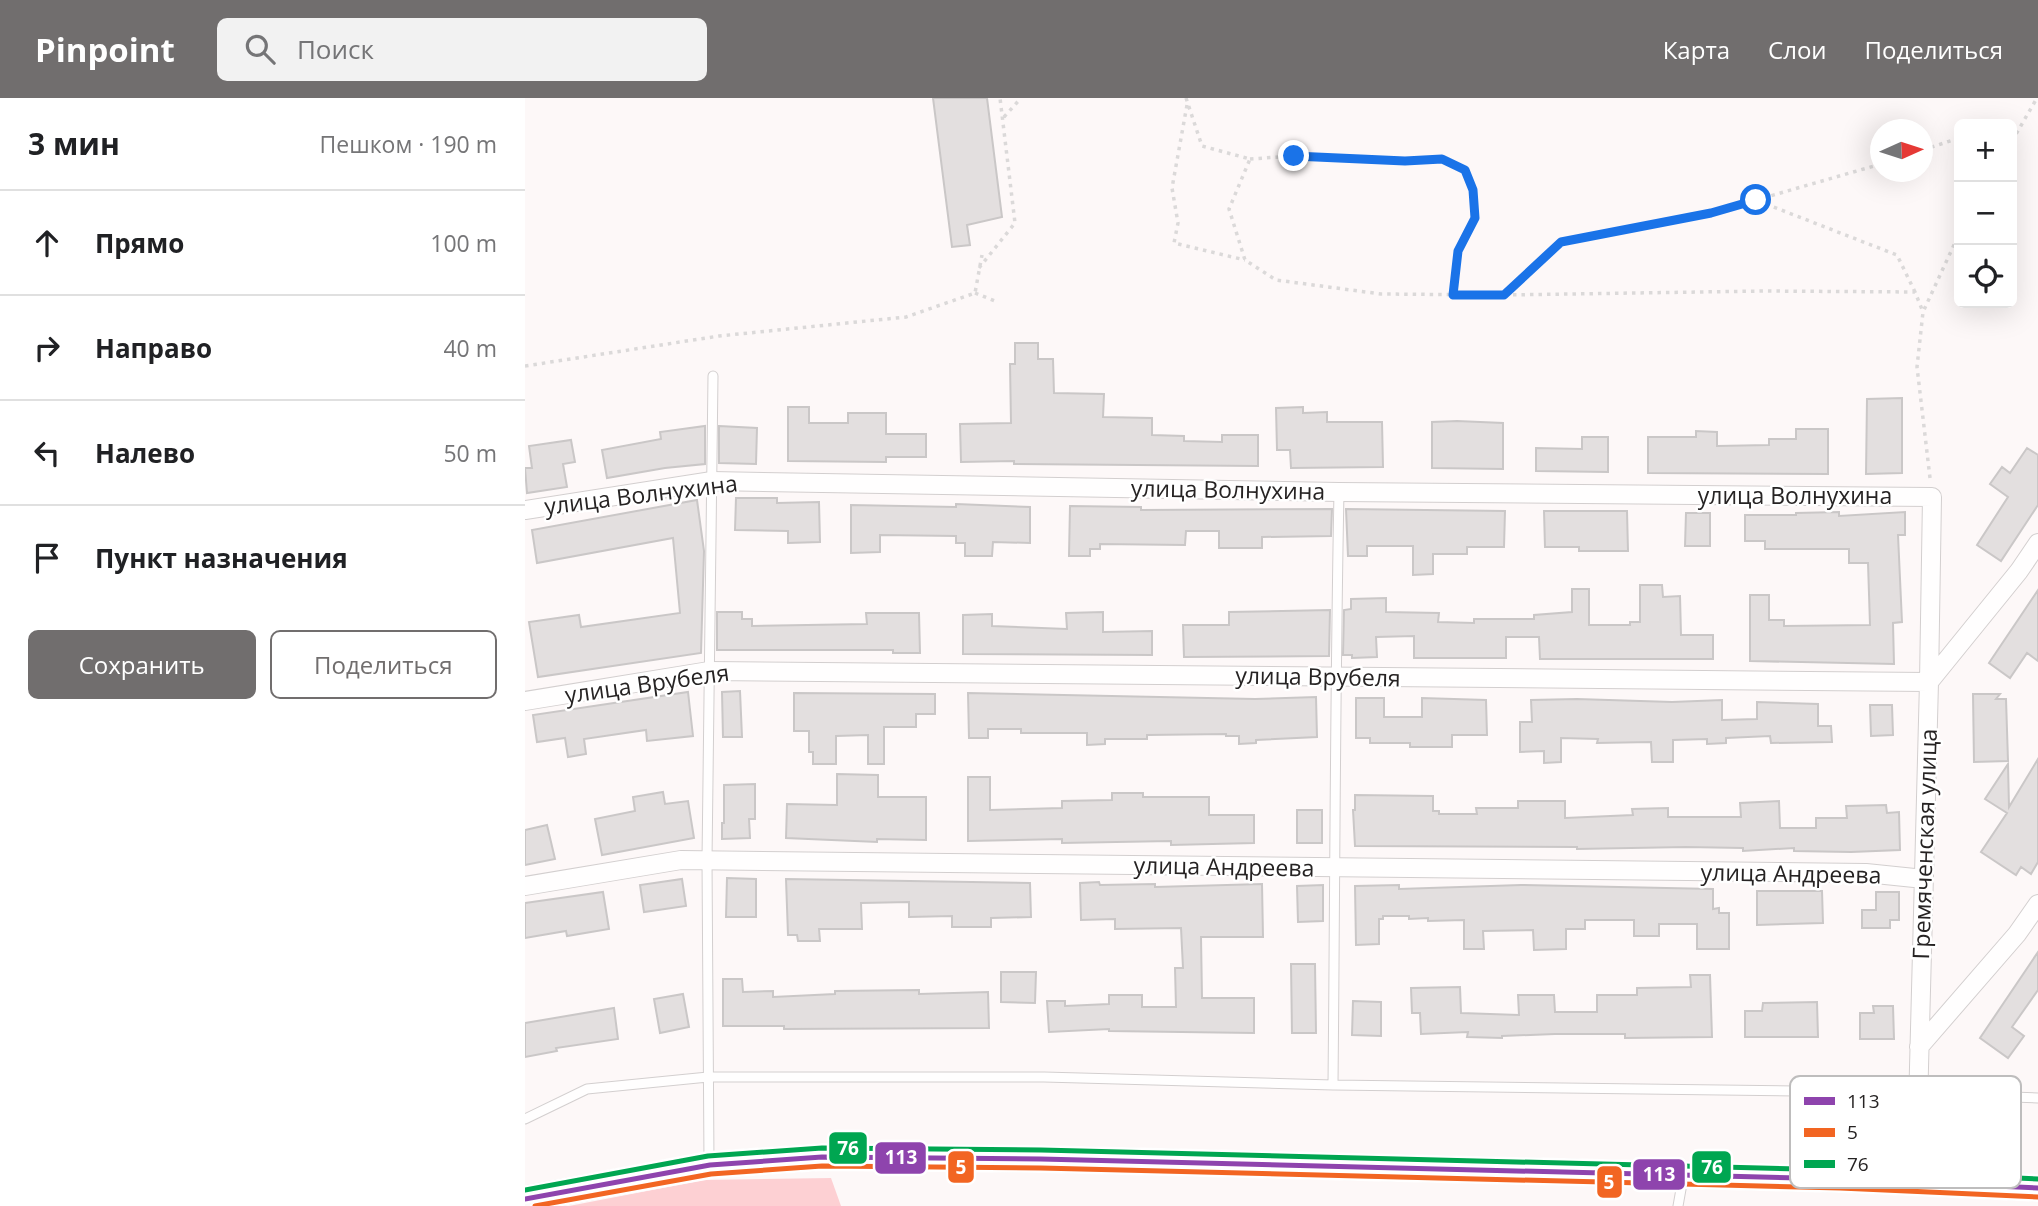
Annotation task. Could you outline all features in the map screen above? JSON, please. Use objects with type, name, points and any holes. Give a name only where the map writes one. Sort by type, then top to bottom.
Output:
[{"type":"street","name":"улица Волнухина","points":[[525,510],[712,481],[1339,492],[1932,497]]},
{"type":"street","points":[[1929,682],[1932,497]]},
{"type":"street","points":[[1929,682],[2019,571],[2038,543]]},
{"type":"street","name":"улица Врубеля","points":[[525,701],[709,671],[1929,682]]},
{"type":"street","name":"Гремяченская улица","points":[[1918,1076],[1929,682]]},
{"type":"street","name":"улица Андреева","points":[[525,886],[681,860],[1867,873],[1924,879]]},
{"type":"street","points":[[1919,1047],[2017,934],[2038,904]]},
{"type":"street","points":[[525,1199],[709,1165],[823,1157],[1014,1159],[1790,1179]]},
{"type":"street","points":[[1969,1188],[2033,1194]]},
{"type":"lane","points":[[709,1165],[707,860],[713,376]]},
{"type":"lane","points":[[1333,1085],[1335,678],[1339,492]]},
{"type":"lane","points":[[525,1119],[586,1089],[708,1077],[1044,1077],[1333,1085],[1790,1091]]},
{"type":"lane","points":[[1678,1206],[1684,1176]]},
{"type":"path","points":[[979,268],[1015,223],[1000,98]]},
{"type":"path","points":[[1003,117],[1021,98]]},
{"type":"path","points":[[2017,128],[2037,98]]},
{"type":"path","points":[[1187,100],[1202,146],[1250,159],[1294,156],[1405,161],[1442,159],[1465,170],[1473,190],[1475,218],[1458,251],[1453,295]]},
{"type":"path","points":[[1187,100],[1173,188],[1178,223],[1174,243],[1244,260],[1276,280],[1381,295],[1915,292]]},
{"type":"path","points":[[1933,147],[1954,140]]},
{"type":"path","points":[[1244,260],[1229,209],[1250,159]]},
{"type":"path","points":[[1504,295],[1561,242],[1711,213],[1870,167]]},
{"type":"path","points":[[1756,200],[1897,255],[1923,312]]},
{"type":"path","points":[[1932,497],[1917,368],[1923,312],[1954,245]]},
{"type":"path","points":[[975,293],[982,255]]},
{"type":"path","points":[[525,366],[719,337],[906,317],[975,293],[995,302]]},
{"type":"shaded area","points":[[831,1178],[841,1206],[569,1206],[704,1180]]},
{"type":"building","points":[[933,98],[987,98],[1002,217],[967,225],[970,245],[952,247]]},
{"type":"building","points":[[1015,343],[1038,343],[1038,359],[1053,359],[1054,393],[1104,394],[1103,417],[1152,418],[1152,435],[1184,436],[1184,441],[1222,442],[1222,435],[1258,435],[1258,466],[961,462],[960,424],[1011,423],[1010,364],[1015,364]]},
{"type":"building","points":[[1902,398],[1902,473],[1866,474],[1867,399]]},
{"type":"building","points":[[788,407],[809,407],[809,423],[848,423],[848,413],[886,413],[886,434],[926,434],[926,457],[886,457],[886,462],[788,461]]},
{"type":"building","points":[[1303,407],[1303,413],[1327,412],[1327,422],[1382,422],[1383,467],[1291,468],[1290,450],[1277,450],[1276,408]]},
{"type":"building","points":[[1432,422],[1503,423],[1503,469],[1432,468]]},
{"type":"building","points":[[705,426],[705,464],[607,478],[602,450],[661,439],[660,432]]},
{"type":"building","points":[[719,426],[757,428],[756,464],[719,463]]},
{"type":"building","points":[[1796,429],[1828,429],[1828,474],[1648,473],[1648,437],[1696,437],[1696,431],[1717,432],[1717,446],[1769,445],[1769,439],[1796,439]]},
{"type":"building","points":[[1582,437],[1608,437],[1608,472],[1536,471],[1536,448],[1582,449]]},
{"type":"building","points":[[571,440],[575,462],[563,464],[567,487],[527,493],[525,468],[532,468],[529,446]]},
{"type":"building","points":[[2027,448],[2038,455],[2038,505],[2001,561],[1977,545],[2008,497],[1990,484],[2002,467],[2010,473]]},
{"type":"building","points":[[736,498],[777,498],[777,503],[819,502],[820,542],[788,543],[788,531],[735,530]]},
{"type":"building","points":[[697,500],[704,551],[701,653],[538,677],[529,622],[579,615],[581,627],[680,613],[673,538],[537,563],[532,530]]},
{"type":"building","points":[[956,504],[1030,507],[1030,543],[993,542],[992,556],[965,556],[965,543],[956,543],[956,536],[880,535],[880,552],[851,553],[851,505],[956,507]]},
{"type":"building","points":[[1070,506],[1141,507],[1141,510],[1332,509],[1331,536],[1262,537],[1262,548],[1219,548],[1219,531],[1186,531],[1185,545],[1100,544],[1100,549],[1090,549],[1090,556],[1069,556]]},
{"type":"building","points":[[1346,509],[1505,511],[1504,547],[1467,547],[1467,554],[1433,554],[1433,574],[1413,575],[1413,546],[1367,546],[1367,556],[1348,556]]},
{"type":"building","points":[[1544,511],[1627,511],[1628,551],[1579,551],[1579,547],[1545,547]]},
{"type":"building","points":[[1839,512],[1839,516],[1905,512],[1905,535],[1898,535],[1902,622],[1893,623],[1894,664],[1750,661],[1750,595],[1769,595],[1769,620],[1784,620],[1784,626],[1870,625],[1868,563],[1849,563],[1849,549],[1765,549],[1765,541],[1745,541],[1745,515]]},
{"type":"building","points":[[1686,513],[1710,513],[1710,546],[1685,546]]},
{"type":"building","points":[[1640,585],[1662,585],[1663,597],[1680,596],[1681,635],[1713,635],[1713,659],[1540,659],[1539,637],[1506,637],[1506,658],[1414,658],[1414,636],[1376,637],[1377,657],[1352,658],[1352,655],[1343,655],[1344,610],[1351,609],[1351,599],[1386,598],[1386,612],[1439,613],[1438,622],[1474,623],[1474,619],[1534,619],[1534,615],[1572,612],[1572,589],[1589,589],[1589,625],[1630,625],[1630,622],[1640,622]]},
{"type":"building","points":[[2038,590],[2038,661],[2027,653],[2010,678],[1989,663]]},
{"type":"building","points":[[1330,610],[1329,656],[1184,657],[1183,625],[1229,625],[1229,612]]},
{"type":"building","points":[[717,612],[742,612],[742,619],[752,619],[752,626],[867,624],[866,613],[919,613],[920,653],[893,653],[893,650],[717,650]]},
{"type":"building","points":[[1103,612],[1103,632],[1152,631],[1152,655],[963,654],[963,615],[992,614],[992,626],[1067,629],[1066,613]]},
{"type":"building","points":[[740,691],[742,737],[723,737],[722,692]]},
{"type":"building","points":[[688,692],[693,736],[647,741],[646,730],[584,739],[586,754],[568,757],[565,738],[537,742],[533,715]]},
{"type":"building","points":[[794,693],[935,694],[935,714],[916,714],[916,727],[884,727],[884,764],[868,764],[868,735],[836,736],[836,764],[813,764],[813,752],[809,752],[809,731],[794,731]]},
{"type":"building","points":[[968,693],[1255,699],[1316,697],[1317,737],[1256,740],[1256,743],[1239,744],[1239,736],[1226,734],[1147,735],[1147,739],[1105,739],[1105,744],[1087,745],[1087,733],[1021,733],[1021,729],[988,729],[988,738],[969,738]]},
{"type":"building","points":[[1973,694],[2000,694],[1996,699],[2006,699],[2008,761],[1974,762]]},
{"type":"building","points":[[1356,698],[1384,698],[1384,717],[1422,717],[1422,698],[1486,700],[1487,735],[1452,735],[1452,747],[1370,743],[1370,738],[1356,738]]},
{"type":"building","points":[[1531,700],[1672,702],[1722,700],[1722,720],[1757,719],[1757,702],[1818,704],[1818,726],[1831,726],[1832,742],[1771,743],[1770,736],[1726,738],[1726,743],[1707,744],[1707,739],[1673,740],[1673,762],[1652,762],[1651,742],[1597,743],[1598,739],[1561,738],[1561,762],[1544,763],[1544,751],[1520,752],[1520,722],[1532,722]]},
{"type":"building","points":[[1870,705],[1892,705],[1893,735],[1871,736]]},
{"type":"building","points":[[2038,759],[2038,862],[2031,874],[2021,867],[2016,875],[1981,852],[2007,813],[1985,799],[2008,764],[2009,807]]},
{"type":"building","points":[[837,774],[878,775],[878,797],[926,797],[926,840],[877,839],[877,842],[786,838],[787,804],[837,805]]},
{"type":"building","points":[[968,777],[990,777],[990,810],[1062,808],[1062,801],[1112,800],[1112,793],[1143,793],[1143,797],[1209,797],[1209,815],[1254,815],[1254,843],[1062,843],[1062,839],[968,841]]},
{"type":"building","points":[[755,784],[755,819],[749,819],[750,838],[722,839],[724,785]]},
{"type":"building","points":[[663,792],[665,804],[688,801],[694,838],[602,855],[595,819],[635,811],[633,797]]},
{"type":"building","points":[[1355,795],[1433,796],[1433,811],[1439,811],[1439,814],[1477,814],[1476,808],[1518,808],[1518,801],[1565,801],[1565,818],[1633,815],[1632,809],[1668,808],[1668,817],[1741,817],[1740,803],[1779,801],[1780,828],[1816,828],[1816,818],[1847,818],[1846,806],[1886,805],[1887,813],[1899,812],[1900,850],[1851,852],[1794,851],[1794,848],[1743,851],[1743,848],[1686,847],[1577,849],[1355,846]]},
{"type":"building","points":[[1297,810],[1322,810],[1322,843],[1297,843]]},
{"type":"building","points":[[547,825],[555,859],[525,865],[525,830]]},
{"type":"building","points":[[727,878],[756,879],[756,917],[726,917]]},
{"type":"building","points":[[682,879],[686,906],[644,912],[640,885]]},
{"type":"building","points":[[786,879],[1030,883],[1031,917],[991,918],[991,927],[952,927],[952,916],[909,917],[909,902],[861,903],[862,929],[819,929],[820,941],[798,941],[797,935],[788,935]]},
{"type":"building","points":[[1099,882],[1100,885],[1155,884],[1155,887],[1262,884],[1263,937],[1201,937],[1202,998],[1254,998],[1254,1033],[1109,1029],[1049,1032],[1047,1001],[1065,1001],[1065,1006],[1109,1004],[1109,995],[1142,995],[1142,1007],[1176,1007],[1175,968],[1183,968],[1181,928],[1115,929],[1115,919],[1081,920],[1080,883]]},
{"type":"building","points":[[1323,885],[1323,921],[1298,922],[1297,886]]},
{"type":"building","points":[[1399,885],[1399,889],[1521,885],[1713,889],[1713,909],[1719,908],[1719,913],[1729,913],[1729,949],[1697,949],[1697,924],[1659,924],[1659,936],[1634,936],[1634,920],[1585,920],[1585,929],[1566,929],[1566,949],[1534,950],[1533,930],[1483,931],[1484,949],[1464,949],[1464,920],[1428,921],[1428,918],[1409,919],[1409,916],[1383,916],[1383,919],[1379,919],[1379,944],[1356,945],[1355,886]]},
{"type":"building","points":[[1757,891],[1822,891],[1823,923],[1757,925]]},
{"type":"building","points":[[603,892],[609,929],[567,936],[566,931],[525,938],[525,903]]},
{"type":"building","points":[[1876,892],[1899,892],[1899,920],[1890,920],[1890,928],[1862,928],[1862,910],[1876,910]]},
{"type":"building","points":[[2038,952],[2038,990],[2012,1027],[2024,1036],[2008,1058],[1980,1038]]},
{"type":"building","points":[[1291,964],[1315,964],[1316,1033],[1292,1033]]},
{"type":"building","points":[[1001,972],[1036,972],[1035,1003],[1001,1002]]},
{"type":"building","points":[[1690,975],[1710,975],[1712,1037],[1625,1038],[1625,1034],[1555,1034],[1502,1038],[1467,1037],[1468,1032],[1421,1034],[1420,1013],[1412,1013],[1411,988],[1460,987],[1461,1013],[1519,1015],[1518,995],[1554,995],[1555,1012],[1597,1012],[1597,995],[1637,995],[1637,988],[1691,987]]},
{"type":"building","points":[[723,979],[742,979],[743,992],[773,991],[773,997],[835,994],[835,991],[919,990],[919,994],[988,992],[989,1028],[784,1029],[784,1026],[723,1026]]},
{"type":"building","points":[[683,994],[689,1027],[660,1033],[654,999]]},
{"type":"building","points":[[1353,1001],[1381,1002],[1381,1036],[1352,1035]]},
{"type":"building","points":[[1817,1002],[1818,1037],[1745,1037],[1745,1011],[1762,1011],[1763,1003]]},
{"type":"building","points":[[1873,1006],[1893,1006],[1894,1039],[1860,1039],[1860,1013],[1874,1013]]},
{"type":"building","points":[[614,1008],[618,1039],[556,1048],[557,1051],[525,1057],[525,1023]]},
{"type":"transit line","name":"76","points":[[525,1190],[708,1156],[822,1148],[1041,1150],[1790,1169]]},
{"type":"transit line","name":"113","points":[[525,1199],[710,1165],[822,1157],[1041,1159],[1790,1178]]},
{"type":"transit line","name":"5","points":[[535,1206],[711,1174],[822,1166],[1041,1168],[1790,1187]]},
{"type":"transit line","name":"76","points":[[2021,1178],[2038,1179]]},
{"type":"transit line","name":"113","points":[[2021,1187],[2038,1188]]},
{"type":"transit line","name":"5","points":[[1840,1188],[2038,1197]]},
{"type":"route","points":[[1294,156],[1405,161],[1442,159],[1465,170],[1473,190],[1475,218],[1458,251],[1453,295],[1504,295],[1561,242],[1711,213],[1756,200]]}]
